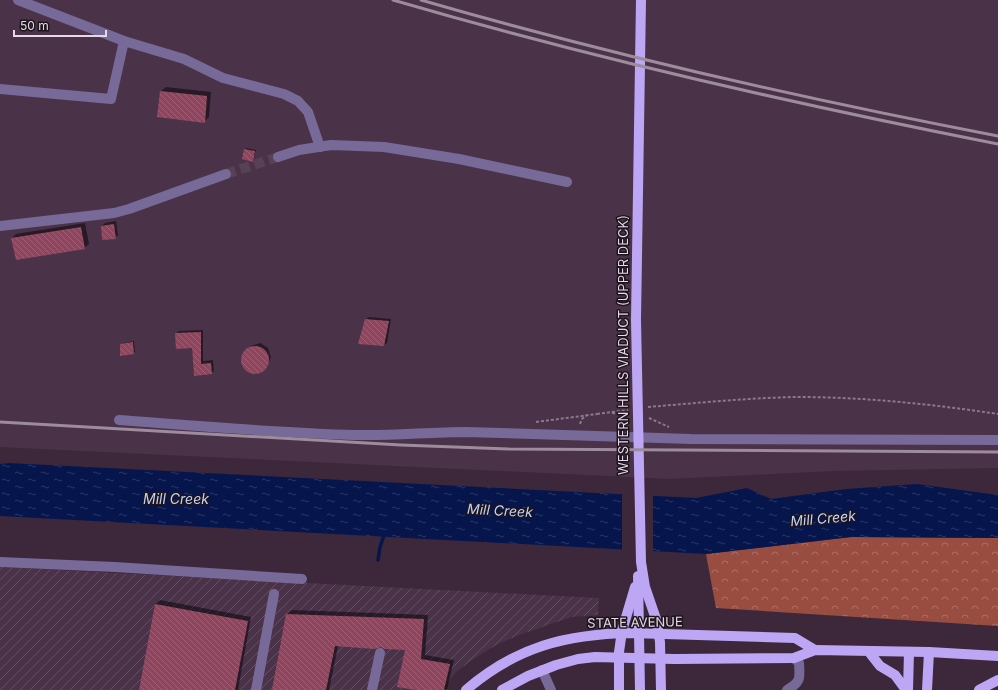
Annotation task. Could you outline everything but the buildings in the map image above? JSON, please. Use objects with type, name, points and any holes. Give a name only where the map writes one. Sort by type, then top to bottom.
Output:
[{"type":"main road","points":[[640,690],[641,562],[636,320],[641,0]]},
{"type":"main road","name":"WESTERN HILLS VIADUCT (UPPER DECK)","points":[[640,690],[634,324],[641,0]]},
{"type":"main road","points":[[619,690],[619,652],[622,631],[641,562]]},
{"type":"main road","points":[[641,562],[646,587],[656,619],[660,642],[660,690]]},
{"type":"main road","name":"STATE AVENUE","points":[[466,690],[492,670],[519,655],[556,642],[580,636],[605,633],[631,632],[795,638],[815,650]]},
{"type":"main road","name":"STATE AVENUE","points":[[502,690],[542,670],[595,657],[674,659],[794,658],[815,650],[929,652],[998,656]]},
{"type":"main road","points":[[870,652],[880,666],[895,675],[907,690]]},
{"type":"main road","points":[[907,690],[909,652]]},
{"type":"main road","points":[[927,690],[929,652]]},
{"type":"main road","points":[[979,690],[998,680]]},
{"type":"street","points":[[18,0],[124,41],[184,59],[223,78],[284,94],[298,101],[308,112],[320,147]]},
{"type":"street","points":[[0,89],[111,99],[124,41]]},
{"type":"street","points":[[278,157],[298,150],[331,145],[384,147],[459,159],[567,182]]},
{"type":"street","points":[[0,226],[114,213],[226,174]]},
{"type":"street","points":[[119,420],[223,428],[357,435],[466,432],[691,439],[998,440]]},
{"type":"street","points":[[0,562],[115,567],[302,579]]},
{"type":"street","points":[[256,690],[274,594]]},
{"type":"street","points":[[372,690],[380,653]]},
{"type":"street","points":[[787,690],[797,688],[800,677],[800,663],[794,658]]},
{"type":"street","points":[[542,670],[551,690]]},
{"type":"path","points":[[647,408],[767,398],[817,398],[906,402],[998,414]]},
{"type":"path","points":[[530,423],[629,410]]},
{"type":"path","points":[[597,414],[632,414]]},
{"type":"path","points":[[649,418],[672,429]]},
{"type":"shaded area","points":[[0,0],[998,0],[998,468],[834,471],[669,479],[0,447]]},
{"type":"shaded area","points":[[0,567],[599,598],[598,615],[572,617],[498,644],[456,672],[441,690],[0,690]]},
{"type":"green space","points":[[851,537],[998,538],[998,626],[716,608],[706,554]]},
{"type":"water","name":"Mill Creek","points":[[9,463],[696,498],[747,488],[771,499],[846,489],[917,484],[998,495],[998,538],[851,537],[706,554],[0,516],[0,464]]},
{"type":"pier","points":[[622,493],[653,494],[653,553],[622,551]]},
{"type":"waterway","points":[[378,560],[380,547],[385,532]]},
{"type":"tunnel","points":[[226,174],[278,157]]},
{"type":"railway","points":[[393,0],[618,61],[845,113],[998,144]]},
{"type":"railway","points":[[421,0],[564,39],[708,75],[853,107],[998,136]]},
{"type":"railway","points":[[0,422],[401,445],[508,449],[998,452]]}]
